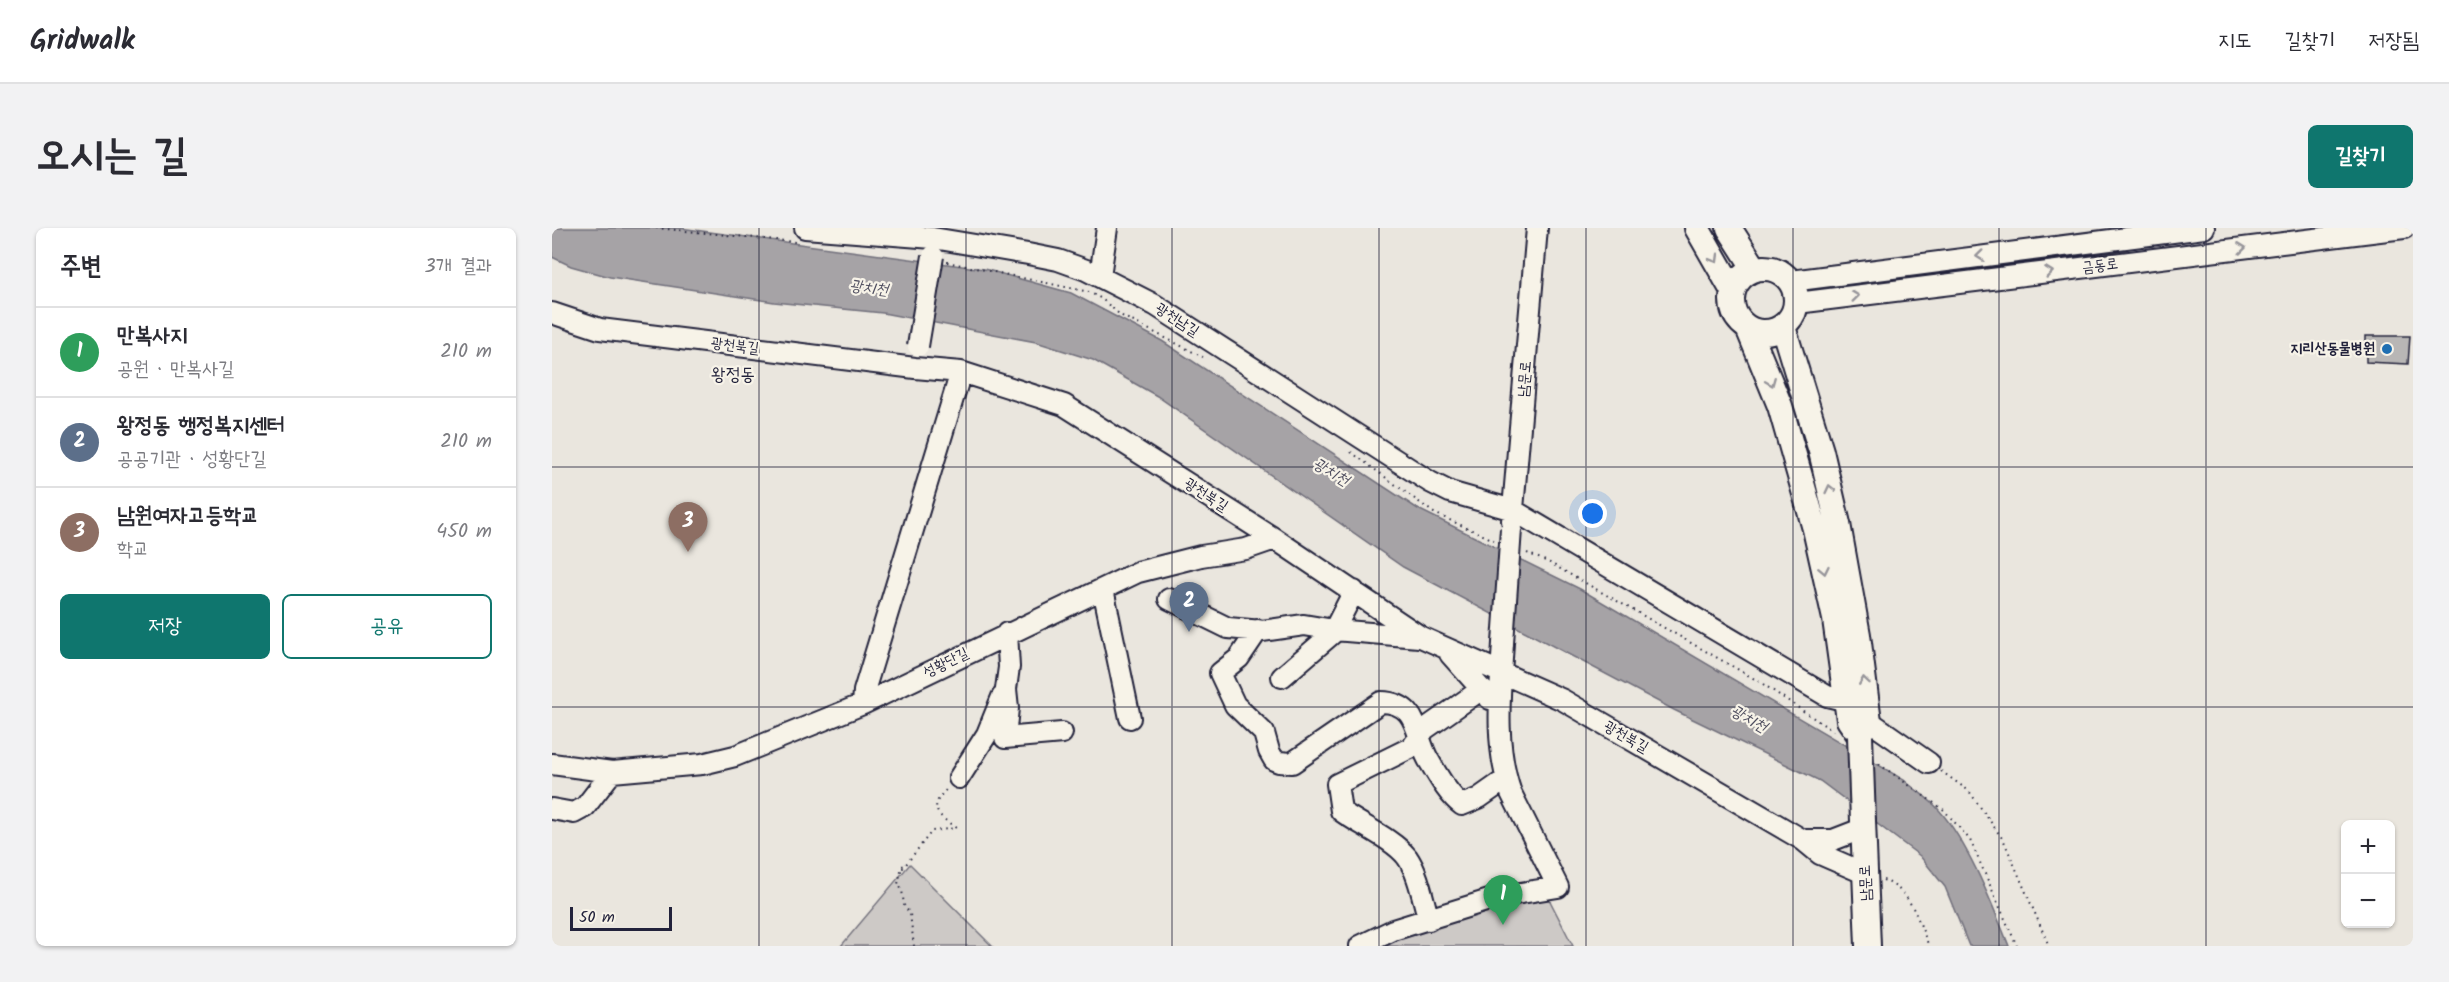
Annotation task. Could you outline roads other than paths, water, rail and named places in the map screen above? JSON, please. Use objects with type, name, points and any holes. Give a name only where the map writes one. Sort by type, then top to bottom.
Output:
[{"type":"main road","points":[[1697,228],[1733,291]]},
{"type":"main road","points":[[1729,228],[1755,269]]},
{"type":"main road","points":[[1755,269],[1776,269],[1794,292],[1794,314],[1783,327],[1769,333],[1748,328],[1734,312],[1733,291],[1738,281],[1755,269]]},
{"type":"main road","points":[[1783,327],[1821,451],[1835,620],[1849,720],[1857,731]]},
{"type":"main road","points":[[1748,328],[1826,526]]},
{"type":"main road","name":"남문로","points":[[1826,526],[1858,635],[1857,731],[1864,824],[1868,946]]},
{"type":"street","points":[[1100,276],[1107,228]]},
{"type":"street","name":"남문로","points":[[1502,672],[1508,527],[1538,228]]},
{"type":"street","name":"금동로","points":[[1794,292],[2160,230],[2204,228]]},
{"type":"street","name":"금동로","points":[[1794,292],[2404,228]]},
{"type":"street","name":"광천남길","points":[[801,235],[935,246],[1058,260],[1100,276],[1155,306],[1430,482],[1508,527],[1827,696],[1848,701]]},
{"type":"street","points":[[915,368],[935,246]]},
{"type":"street","name":"광천북길","points":[[552,313],[600,329],[962,372],[1064,405],[1275,539],[1421,637],[1563,700],[1803,840],[1820,854],[1866,874]]},
{"type":"street","points":[[863,704],[864,691],[962,372]]},
{"type":"street","name":"성황단길","points":[[552,764],[612,772],[702,764],[735,756],[863,704],[1137,572],[1201,556],[1246,549],[1275,539]]},
{"type":"street","points":[[1103,589],[1130,718]]},
{"type":"street","points":[[1282,678],[1334,630],[1354,591]]},
{"type":"street","points":[[1169,599],[1228,627],[1258,630],[1304,625],[1334,630],[1421,637]]},
{"type":"street","points":[[1258,630],[1239,658],[1220,673],[1235,705],[1264,733],[1274,760],[1292,763],[1381,702],[1391,702],[1405,709],[1416,724],[1428,758],[1454,798],[1462,805],[1479,798],[1506,779]]},
{"type":"street","points":[[1007,633],[1009,667],[1005,738],[1062,733]]},
{"type":"street","points":[[1446,650],[1482,688],[1500,715]]},
{"type":"street","points":[[1360,946],[1393,930],[1502,896],[1558,887],[1510,793],[1506,779],[1500,737],[1502,672]]},
{"type":"street","points":[[1429,920],[1407,858],[1395,846],[1341,811],[1337,784],[1412,747],[1425,729],[1482,688]]},
{"type":"street","points":[[959,778],[987,734],[1006,689]]},
{"type":"street","points":[[1857,731],[1929,763]]},
{"type":"street","points":[[552,809],[574,813],[585,807],[612,772]]},
{"type":"street","points":[[1803,840],[1833,840],[1864,824]]},
{"type":"water","name":"광치천","points":[[552,228],[680,228],[984,269],[1071,293],[1162,341],[1418,509],[1580,589],[1904,780],[1927,798],[1950,824],[1979,875],[2009,946],[1969,946],[1945,887],[1920,856],[1820,781],[1674,710],[1403,567],[1157,396],[1093,360],[1036,342],[883,313],[774,302],[610,277],[571,266],[552,257]]},
{"type":"place","name":"지리산동물병원","points":[[2387,349]]},
{"type":"place","name":"남원여자고등학교","points":[[688,552]]},
{"type":"place","name":"왕정동 행정복지센터","points":[[1189,632]]},
{"type":"place","name":"만복사지","points":[[1503,925]]},
{"type":"district","name":"왕정동","points":[[733,375]]}]
